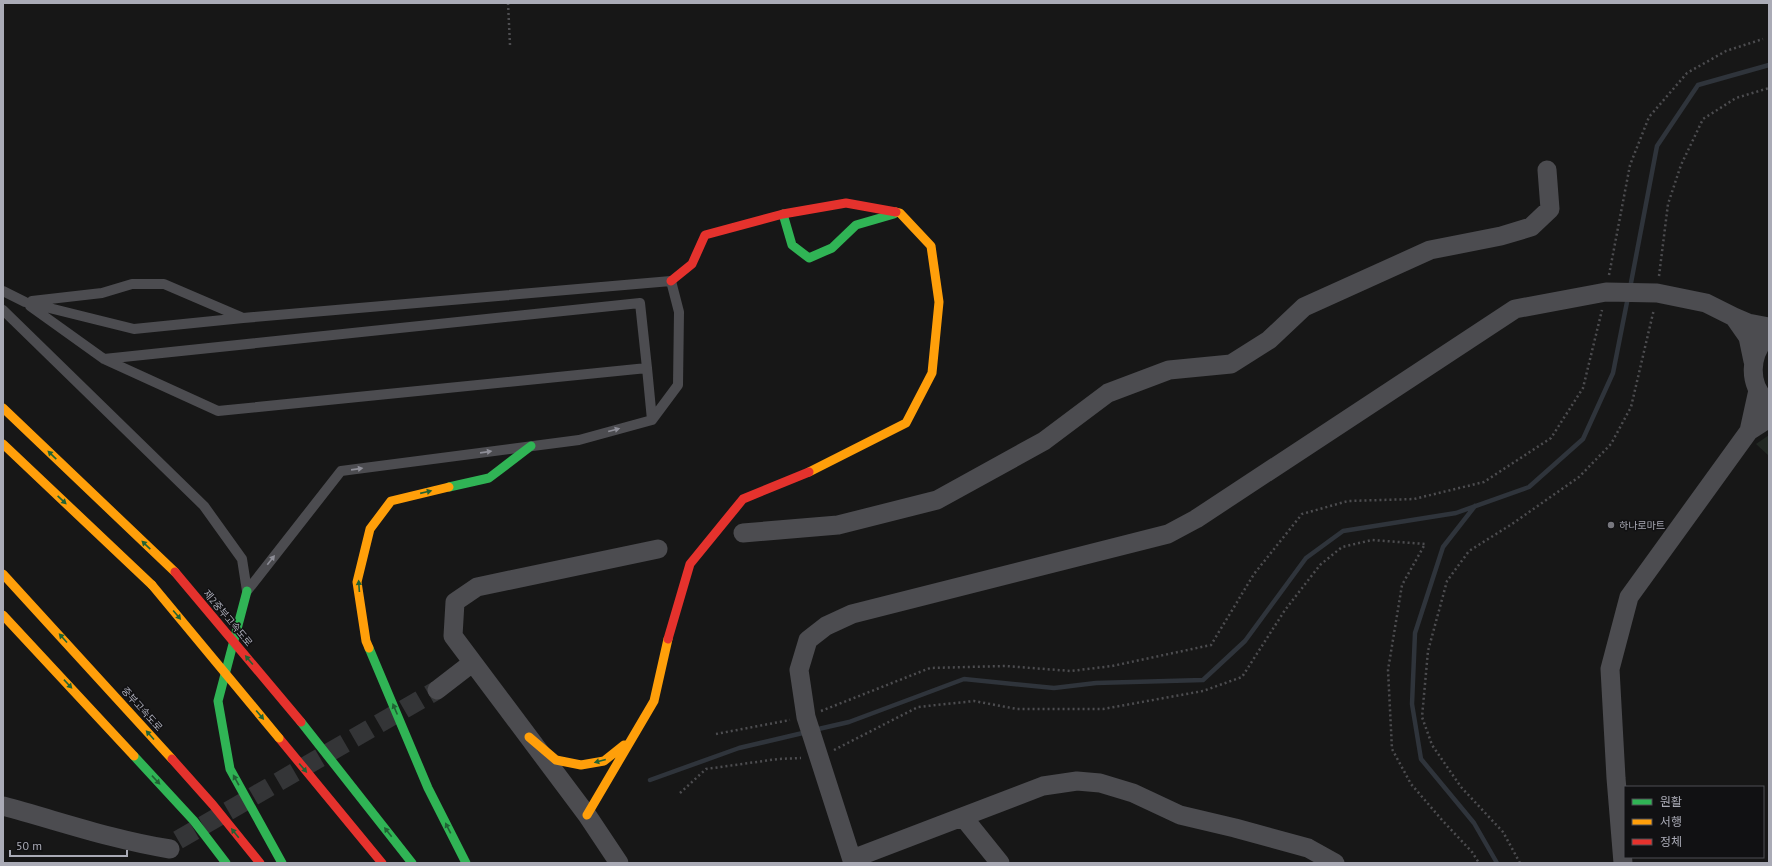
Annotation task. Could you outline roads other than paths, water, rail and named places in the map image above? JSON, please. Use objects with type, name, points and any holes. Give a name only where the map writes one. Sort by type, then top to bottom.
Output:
[{"type":"highway","points":[[587,815],[654,701],[669,632],[690,564],[704,546],[743,499],[803,474],[852,451],[906,422],[932,373],[939,302],[931,246],[900,213],[846,203],[783,214],[705,235],[692,264],[671,281]]},
{"type":"highway","points":[[783,214],[792,245],[809,258],[832,248],[856,224],[900,213]]},
{"type":"highway","name":"제2중부고속도로","points":[[3,408],[175,572],[301,722],[412,863]]},
{"type":"highway","points":[[3,444],[152,585],[382,863]]},
{"type":"highway","points":[[466,863],[428,788],[366,641],[358,582],[370,529],[391,501],[489,478],[531,446]]},
{"type":"highway","name":"중부고속도로","points":[[3,574],[12,582],[213,805],[260,863]]},
{"type":"highway","points":[[246,591],[218,701],[230,769],[282,863]]},
{"type":"highway","points":[[3,615],[194,821],[226,863]]},
{"type":"highway","points":[[529,737],[556,760],[581,765],[604,761],[631,740]]},
{"type":"street","points":[[743,533],[838,526],[937,500],[1044,441],[1108,393],[1169,370],[1231,364],[1270,340],[1304,307],[1430,250],[1501,236],[1531,227],[1550,209],[1546,170]]},
{"type":"street","points":[[1335,863],[1308,848],[1180,815],[1133,793],[1100,783],[1077,780],[1043,786],[963,816],[853,861],[806,717],[799,670],[808,640],[826,626],[852,614],[1168,534],[1196,519],[1515,309],[1606,292],[1657,293],[1706,304],[1748,323],[1769,327]]},
{"type":"street","points":[[1734,317],[1748,337],[1754,361]]},
{"type":"street","points":[[1623,863],[1616,778],[1610,669],[1629,597],[1749,431],[1763,396],[1753,376],[1754,361],[1758,347],[1769,335]]},
{"type":"street","points":[[1749,431],[1769,418]]},
{"type":"street","points":[[619,863],[587,815],[453,636],[455,602],[477,587],[658,549]]},
{"type":"street","points":[[437,690],[472,663]]},
{"type":"street","points":[[3,806],[58,820],[118,840],[169,851]]},
{"type":"street","points":[[963,816],[1000,863]]},
{"type":"lane","points":[[25,302],[134,329],[243,318],[671,281],[679,312],[678,385],[652,420],[579,440],[341,471],[246,591]]},
{"type":"lane","points":[[25,302],[102,293],[132,284],[164,284],[243,318]]},
{"type":"lane","points":[[3,291],[25,302],[104,359],[218,411],[648,368]]},
{"type":"lane","points":[[104,359],[640,304],[648,368],[652,420]]},
{"type":"lane","points":[[3,310],[204,506],[242,559],[246,591]]},
{"type":"waterway","points":[[1630,288],[1657,146],[1698,85],[1769,65]]},
{"type":"waterway","points":[[814,730],[849,722],[964,679],[1054,688],[1096,683],[1203,680],[1245,641],[1306,558],[1343,531],[1456,513],[1529,487],[1583,439],[1613,373],[1628,297]]},
{"type":"waterway","points":[[1475,506],[1443,547],[1415,633],[1412,704],[1421,759],[1474,823],[1497,863]]},
{"type":"waterway","points":[[650,780],[739,748],[807,732]]},
{"type":"tunnel","points":[[178,840],[437,690]]},
{"type":"place","name":"하나로마트","points":[[1611,525]]}]
